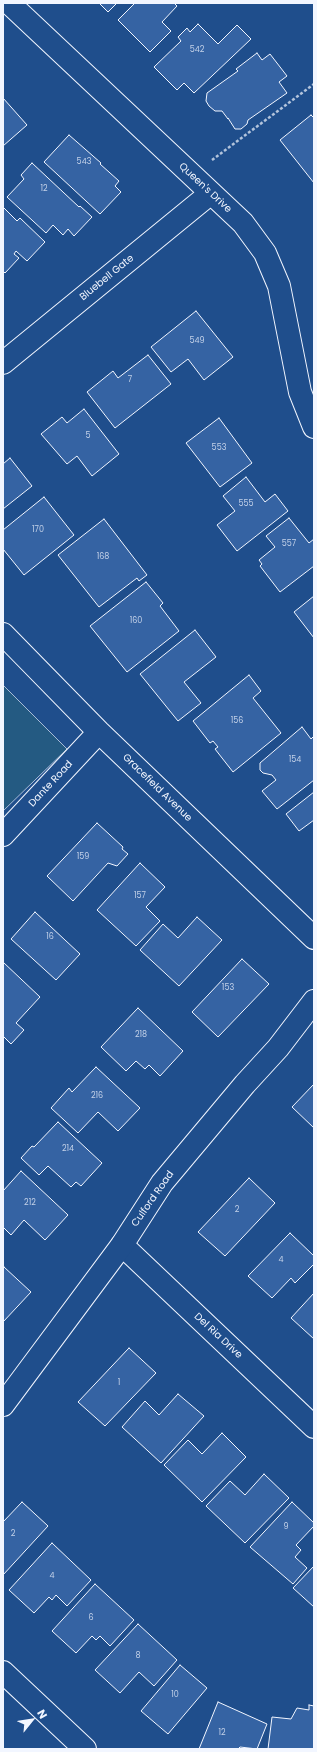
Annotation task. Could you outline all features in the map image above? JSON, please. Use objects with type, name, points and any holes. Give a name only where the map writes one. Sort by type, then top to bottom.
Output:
[{"type":"street","name":"Queen's Drive","points":[[9,3],[243,224],[265,253],[279,286],[300,392],[314,427]]},
{"type":"street","name":"Bluebell Gate","points":[[3,363],[211,193]]},
{"type":"street","name":"Gracefield Avenue","points":[[3,634],[99,732],[314,938]]},
{"type":"street","name":"Dante Road","points":[[3,835],[99,732]]},
{"type":"street","name":"Culford Road","points":[[3,1405],[122,1245],[162,1183],[245,1084],[278,1048],[314,1001]]},
{"type":"street","name":"Del Ria Drive","points":[[122,1245],[314,1427]]},
{"type":"street","points":[[3,1672],[85,1749]]},
{"type":"path","points":[[192,175],[314,84]]},
{"type":"shaded area","points":[[3,685],[67,749],[3,811]]},
{"type":"building","points":[[99,3],[117,3],[108,12]]},
{"type":"building","points":[[135,3],[174,3],[177,6],[162,22],[171,31],[150,52],[118,20]]},
{"type":"building","points":[[198,24],[218,44],[237,25],[251,39],[194,93],[184,83],[177,90],[154,67],[181,41],[178,37],[187,28],[190,32]]},
{"type":"building","points":[[257,53],[262,60],[270,54],[287,76],[279,82],[287,93],[248,120],[247,124],[241,129],[235,129],[222,111],[215,111],[209,106],[206,101],[207,93],[238,71],[236,69]]},
{"type":"building","points":[[3,98],[27,125],[3,146]]},
{"type":"building","points":[[311,115],[314,118],[314,183],[280,140]]},
{"type":"building","points":[[69,135],[119,181],[115,186],[121,192],[100,214],[44,162]]},
{"type":"building","points":[[32,163],[79,207],[80,206],[92,217],[74,236],[68,229],[63,235],[53,225],[46,233],[7,197],[24,179],[21,175]]},
{"type":"building","points":[[3,207],[17,221],[20,218],[45,242],[27,261],[16,251],[14,254],[19,258],[5,273],[3,271]]},
{"type":"building","points":[[196,311],[233,357],[204,380],[188,359],[171,372],[151,347]]},
{"type":"building","points":[[148,355],[171,384],[115,428],[87,392],[113,371],[118,378]]},
{"type":"building","points":[[84,409],[119,454],[92,476],[77,456],[67,464],[41,434],[62,417],[67,423]]},
{"type":"building","points":[[219,418],[252,463],[220,487],[186,443]]},
{"type":"building","points":[[10,458],[32,486],[3,509],[3,464]]},
{"type":"building","points":[[246,477],[265,502],[275,494],[288,511],[237,551],[217,525],[235,511],[223,496]]},
{"type":"building","points":[[44,497],[74,535],[24,575],[3,549],[3,530]]},
{"type":"building","points":[[289,518],[309,543],[314,539],[314,566],[280,592],[260,566],[262,564],[259,560],[275,547],[266,536]]},
{"type":"building","points":[[104,519],[147,575],[139,581],[137,578],[99,607],[58,555]]},
{"type":"building","points":[[146,582],[163,603],[160,606],[179,631],[127,672],[90,626]]},
{"type":"building","points":[[314,596],[314,638],[294,612]]},
{"type":"building","points":[[195,630],[216,657],[184,682],[201,703],[178,721],[140,674]]},
{"type":"building","points":[[249,675],[261,691],[253,698],[281,733],[233,772],[215,749],[218,747],[213,741],[210,743],[193,721]]},
{"type":"building","points":[[302,727],[311,739],[314,736],[314,780],[277,809],[262,791],[276,780],[272,775],[263,773],[260,770],[260,763]]},
{"type":"building","points":[[314,792],[314,820],[299,831],[286,814]]},
{"type":"building","points":[[97,823],[123,847],[122,849],[128,854],[117,866],[108,863],[73,901],[47,876]]},
{"type":"building","points":[[140,863],[165,887],[146,907],[160,921],[136,946],[97,910]]},
{"type":"building","points":[[35,912],[80,954],[56,980],[11,939]]},
{"type":"building","points":[[197,917],[222,940],[179,986],[140,950],[163,924],[178,938]]},
{"type":"building","points":[[242,959],[269,984],[218,1037],[192,1012]]},
{"type":"building","points":[[3,962],[40,997],[16,1023],[24,1030],[11,1044],[3,1036]]},
{"type":"building","points":[[138,1008],[183,1051],[160,1076],[149,1065],[145,1069],[136,1061],[126,1071],[101,1047]]},
{"type":"building","points":[[96,1067],[140,1108],[118,1131],[98,1112],[78,1133],[51,1108],[69,1088],[72,1092]]},
{"type":"building","points":[[314,1084],[314,1128],[292,1107]]},
{"type":"building","points":[[58,1122],[102,1163],[81,1186],[76,1182],[71,1187],[48,1166],[39,1175],[21,1158]]},
{"type":"building","points":[[21,1171],[68,1215],[45,1240],[24,1220],[11,1235],[3,1227],[3,1191]]},
{"type":"building","points":[[249,1178],[275,1203],[225,1256],[198,1232]]},
{"type":"building","points":[[290,1233],[314,1256],[314,1264],[295,1283],[291,1278],[272,1298],[248,1276]]},
{"type":"building","points":[[4,1267],[31,1292],[3,1322],[3,1269]]},
{"type":"building","points":[[314,1293],[314,1339],[291,1318]]},
{"type":"building","points":[[129,1348],[156,1373],[105,1426],[78,1402]]},
{"type":"building","points":[[178,1394],[204,1416],[161,1463],[122,1427],[145,1401],[159,1415]]},
{"type":"building","points":[[222,1433],[246,1457],[202,1502],[164,1465],[188,1440],[202,1454]]},
{"type":"building","points":[[264,1474],[289,1498],[245,1543],[206,1506],[230,1481],[245,1495]]},
{"type":"building","points":[[22,1502],[48,1526],[3,1575],[3,1522]]},
{"type":"building","points":[[292,1502],[314,1523],[314,1526],[296,1545],[301,1550],[295,1557],[307,1568],[293,1584],[250,1547]]},
{"type":"building","points":[[52,1543],[91,1580],[67,1606],[56,1595],[52,1600],[49,1597],[34,1613],[9,1590]]},
{"type":"building","points":[[314,1566],[314,1607],[293,1588]]},
{"type":"building","points":[[95,1584],[134,1620],[110,1646],[100,1636],[96,1640],[92,1636],[76,1653],[52,1631]]},
{"type":"building","points":[[138,1624],[177,1660],[154,1686],[139,1672],[120,1693],[95,1670]]},
{"type":"building","points":[[180,1665],[207,1688],[168,1734],[141,1711]]},
{"type":"building","points":[[218,1702],[267,1724],[257,1749],[240,1747],[238,1749],[199,1749]]},
{"type":"building","points":[[309,1705],[314,1706],[314,1749],[268,1749],[272,1717],[291,1719],[297,1708],[309,1710]]}]
